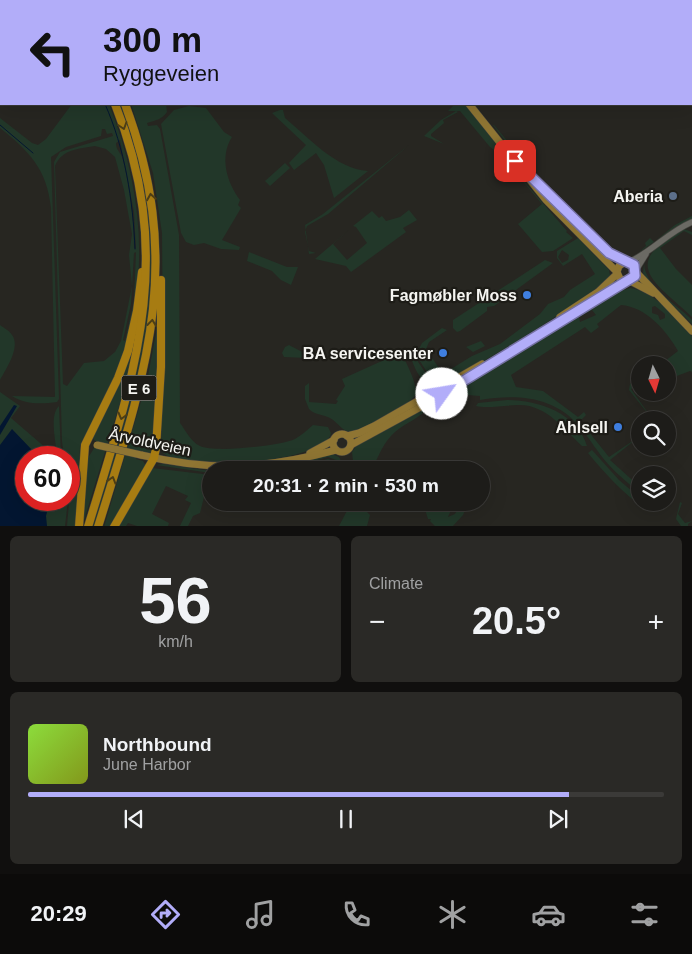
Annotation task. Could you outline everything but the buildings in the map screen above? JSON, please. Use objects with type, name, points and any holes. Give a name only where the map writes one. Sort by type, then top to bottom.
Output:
[{"type":"highway","name":"E 6","points":[[88,526],[122,417],[136,360],[145,305],[146,247],[144,217],[134,164],[115,105]]},
{"type":"highway","name":"E 6","points":[[98,526],[131,420],[146,362],[155,299],[156,246],[146,170],[125,105]]},
{"type":"highway","name":"E 6","points":[[114,526],[154,458],[158,439],[161,357],[160,257],[156,246]]},
{"type":"highway","name":"E 6","points":[[79,526],[86,442],[106,405],[128,351],[137,310],[146,247]]},
{"type":"main road","points":[[470,105],[555,210],[617,273],[620,279],[628,281],[657,296]]},
{"type":"main road","points":[[515,161],[609,253],[627,262],[692,331]]},
{"type":"main road","points":[[299,458],[334,440],[338,435],[347,436],[365,431],[495,356],[584,301],[610,282],[617,273],[619,266],[627,262]]},
{"type":"main road","points":[[334,440],[333,444],[336,450],[345,452],[351,445],[428,403],[628,281],[636,271]]},
{"type":"main road","points":[[347,436],[351,445]]},
{"type":"main road","name":"Årvoldveien","points":[[86,442],[200,467],[225,468],[262,466],[336,450]]},
{"type":"street","points":[[627,262],[646,254],[674,231],[692,222]]},
{"type":"street","points":[[636,271],[646,254]]},
{"type":"green space","points":[[71,105],[109,105],[130,172],[139,241],[134,310],[127,344],[115,378],[100,412],[80,446],[63,446],[62,441],[54,162],[60,152],[113,136],[112,133],[107,134],[105,129],[102,129],[101,136],[66,147],[51,157],[59,399],[57,402],[28,402],[12,396],[55,397],[51,208],[49,194],[41,172],[28,153],[0,128],[0,118],[32,143],[38,145],[46,139]],"holes":[[[120,140],[128,180],[121,155],[116,146],[116,143]],[[95,146],[106,149],[115,157],[124,190],[132,234],[129,255],[132,286],[121,341],[115,352],[104,361],[84,363],[67,386],[63,384],[55,166],[58,160],[66,153]],[[128,181],[134,212],[136,249],[134,248]],[[136,252],[134,301],[125,341],[123,340],[131,304],[134,253]]]},
{"type":"green space","points":[[118,105],[122,105],[131,130],[144,183],[152,238],[153,293],[146,347],[140,373],[118,450],[94,526],[92,526],[124,419],[137,368],[146,317],[149,266],[147,214],[137,160]]},
{"type":"green space","points":[[131,105],[166,105],[167,112],[163,117],[147,123],[148,126],[157,125],[160,129],[179,235],[180,423],[194,442],[207,448],[247,448],[287,442],[295,439],[313,425],[328,427],[331,433],[323,443],[305,452],[258,461],[194,462],[173,458],[161,451],[163,352],[162,233],[153,173]]},
{"type":"green space","points":[[454,105],[466,105],[513,164],[490,147],[460,111],[448,111]]},
{"type":"green space","points":[[189,106],[206,108],[224,132],[232,137],[226,153],[226,170],[231,186],[240,200],[238,205],[241,208],[222,240],[240,247],[239,250],[221,249],[204,243],[194,245],[186,242],[181,233],[161,124],[174,110]]},
{"type":"green space","points":[[283,110],[285,118],[323,151],[345,165],[368,171],[334,198],[324,165],[316,153],[294,170],[289,163],[306,145],[272,113]]},
{"type":"green space","points":[[456,111],[458,112],[443,120],[444,123],[431,134],[431,136],[444,144],[424,136],[441,120]]},
{"type":"green space","points":[[494,125],[534,173],[519,159]]},
{"type":"green space","points":[[409,145],[328,214],[307,226],[306,230],[305,225],[323,214]]},
{"type":"green space","points":[[507,162],[573,238],[553,251],[542,252],[518,224],[542,204],[516,173],[507,181],[503,178],[512,170]]},
{"type":"green space","points":[[285,163],[290,168],[270,186],[265,181]]},
{"type":"green space","points":[[409,210],[417,220],[403,228],[406,232],[351,272],[346,266],[315,259],[349,230],[333,244],[347,260],[367,243],[356,227],[353,226],[372,211],[379,218],[382,216],[386,221],[400,217]]},
{"type":"green space","points":[[692,216],[692,219],[655,241],[675,225]]},
{"type":"green space","points":[[684,229],[692,232],[692,235],[684,231],[660,248],[676,269],[692,285],[692,317],[656,283],[649,273],[648,263],[652,253],[664,241]]},
{"type":"green space","points":[[578,238],[609,270],[610,275],[582,299],[557,316],[470,369],[434,386],[429,385],[421,378],[412,361],[410,351],[416,345],[414,356],[434,385],[416,355],[422,343],[442,328],[447,330],[429,342],[426,349],[443,374],[472,356],[500,344],[540,314],[548,304],[564,297],[570,290],[595,274],[582,254],[563,266],[557,258],[557,251]],"holes":[[[562,250],[569,255],[568,260],[562,263],[558,257]]]},
{"type":"green space","points":[[650,238],[654,242],[638,253],[646,246],[645,243]]},
{"type":"green space","points":[[249,252],[287,267],[298,267],[291,285],[281,280],[272,271],[247,261]]},
{"type":"green space","points":[[545,260],[553,263],[494,306],[487,307],[487,311],[460,331],[457,332],[453,328],[453,320]]},
{"type":"green space","points":[[644,264],[650,281],[692,320],[692,324],[647,280],[643,273]]},
{"type":"green space","points":[[630,288],[648,294],[664,306],[692,336],[692,372],[676,376],[676,356],[672,356],[678,351],[668,335],[647,315],[639,310],[621,305],[597,324],[599,327],[591,333],[585,327],[511,375],[516,387],[543,391],[578,417],[584,412],[586,415],[580,421],[609,457],[631,442],[610,460],[631,479],[631,485],[612,468],[570,417],[547,403],[508,397],[480,400],[480,396],[467,395],[465,403],[442,401],[440,398],[611,294]],"holes":[[[655,306],[665,314],[665,318],[660,320],[658,315],[652,313],[652,307]],[[592,310],[596,315],[580,322],[579,317]]]},
{"type":"green space","points":[[0,325],[11,334],[15,346],[12,358],[0,380]]},
{"type":"green space","points":[[137,328],[123,393],[82,526],[86,461],[98,442],[94,440],[92,435],[119,384]]},
{"type":"green space","points":[[157,328],[159,349],[152,450],[149,453],[138,452],[136,459],[143,461],[146,466],[111,526],[104,526],[147,381]]},
{"type":"green space","points":[[481,341],[485,346],[473,352],[466,347]]},
{"type":"green space","points":[[289,345],[306,354],[307,358],[284,357],[282,353],[285,347]]},
{"type":"green space","points":[[395,355],[402,356],[405,360],[414,380],[416,393],[407,403],[388,416],[366,427],[349,432],[330,418],[309,409],[305,399],[305,386],[309,383],[309,402],[336,404],[338,401],[336,400],[345,386],[342,379]]},
{"type":"green space","points":[[0,392],[20,406],[11,418],[44,446],[15,446],[15,510],[0,492]]},
{"type":"green space","points":[[439,399],[445,403],[465,406],[445,408],[430,405],[418,417],[391,436],[376,461],[353,461],[352,452],[356,446]]},
{"type":"green space","points":[[507,400],[531,403],[555,411],[575,425],[587,446],[582,446],[554,419],[537,409],[518,405],[476,406],[478,403]]},
{"type":"green space","points":[[59,406],[61,446],[56,446],[54,420]]},
{"type":"green space","points":[[592,450],[631,490],[631,498],[609,477],[588,453]]},
{"type":"green space","points":[[332,454],[339,457],[341,461],[328,457],[314,461],[299,461]]},
{"type":"green space","points":[[163,464],[202,470],[202,472],[156,465]]},
{"type":"green space","points":[[152,468],[202,474],[202,505],[200,513],[193,516],[188,526],[180,526],[191,503],[185,500],[188,496],[166,486],[152,514],[169,523],[168,526],[137,526],[128,523],[126,526],[118,526]]},
{"type":"green space","points":[[680,502],[682,503],[678,514],[685,523],[692,521],[688,526],[681,526],[676,519]]},
{"type":"green space","points":[[16,511],[67,511],[65,526],[28,526]]},
{"type":"green space","points":[[68,511],[78,511],[77,526],[67,526]]},
{"type":"green space","points":[[347,511],[367,511],[370,515],[367,526],[339,526]]},
{"type":"green space","points":[[426,511],[451,511],[448,517],[457,511],[465,511],[453,526],[435,526],[430,521],[431,519],[428,519]]},
{"type":"water","points":[[14,405],[17,406],[0,435],[0,426]]},
{"type":"water","points":[[12,429],[28,446],[15,446],[15,511],[47,511],[47,526],[0,526],[0,445]]},
{"type":"waterway","points":[[105,105],[118,139],[127,175],[135,249]]},
{"type":"waterway","points":[[0,125],[33,153]]},
{"type":"place","name":"Aberia","points":[[673,196]]},
{"type":"place","name":"Fagmøbler Moss","points":[[527,295]]},
{"type":"place","name":"BA servicesenter","points":[[443,353]]},
{"type":"place","name":"Ahlsell","points":[[618,427]]},
{"type":"route","points":[[442,394],[518,346],[580,311],[612,289],[630,281],[635,276],[636,270],[634,265],[609,253],[515,161]]}]
